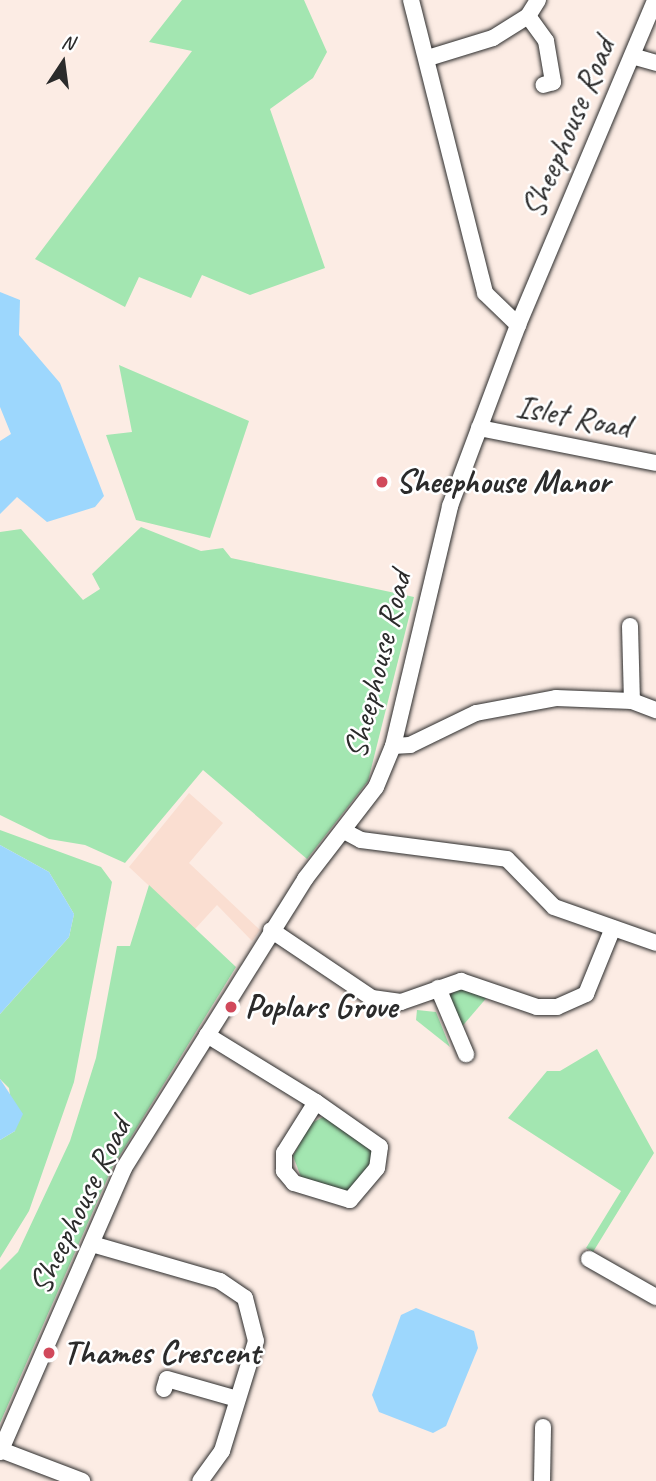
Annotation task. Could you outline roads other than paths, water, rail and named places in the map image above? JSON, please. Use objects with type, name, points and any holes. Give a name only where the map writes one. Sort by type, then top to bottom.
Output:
[{"type":"street","points":[[411,0],[428,58],[485,293],[518,325]]},
{"type":"street","points":[[428,58],[493,38],[528,16],[538,0]]},
{"type":"street","name":"Sheephouse Road","points":[[0,1451],[124,1168],[271,930],[376,787],[393,746],[439,543],[479,428],[518,325],[656,0]]},
{"type":"street","points":[[528,16],[546,41],[551,86]]},
{"type":"street","points":[[632,56],[656,63]]},
{"type":"street","name":"Islet Road","points":[[479,428],[656,464]]},
{"type":"street","points":[[630,626],[632,701]]},
{"type":"street","points":[[393,746],[410,746],[476,713],[556,698],[632,701],[656,710]]},
{"type":"street","points":[[344,831],[360,841],[508,859],[554,907],[656,943]]},
{"type":"street","points":[[271,930],[372,998],[401,1002],[461,981],[537,1007],[557,1007],[586,994],[612,928]]},
{"type":"street","points":[[438,988],[466,1054]]},
{"type":"street","points":[[207,1035],[316,1102],[380,1147],[380,1162],[350,1200],[294,1183],[284,1171],[284,1153],[316,1102]]},
{"type":"street","points":[[92,1244],[220,1281],[245,1298],[256,1341],[222,1451],[200,1481]]},
{"type":"street","points":[[589,1259],[656,1297]]},
{"type":"street","points":[[164,1381],[237,1399]]},
{"type":"street","points":[[542,1481],[543,1427]]},
{"type":"street","points":[[0,1451],[82,1481]]},
{"type":"water","points":[[0,292],[20,300],[19,335],[60,383],[104,496],[95,507],[47,522],[17,497],[0,514],[0,441],[11,434],[0,407]]},
{"type":"water","points":[[0,845],[49,872],[74,914],[69,937],[0,1014]]},
{"type":"water","points":[[0,1079],[23,1114],[15,1131],[0,1140]]},
{"type":"water","points":[[416,1308],[474,1331],[478,1348],[446,1426],[433,1433],[379,1412],[372,1395],[401,1315]]},
{"type":"place","name":"Sheephouse Manor","points":[[382,482]]},
{"type":"place","name":"Poplars Grove","points":[[231,1007]]},
{"type":"place","name":"Thames Crescent","points":[[49,1353]]}]
